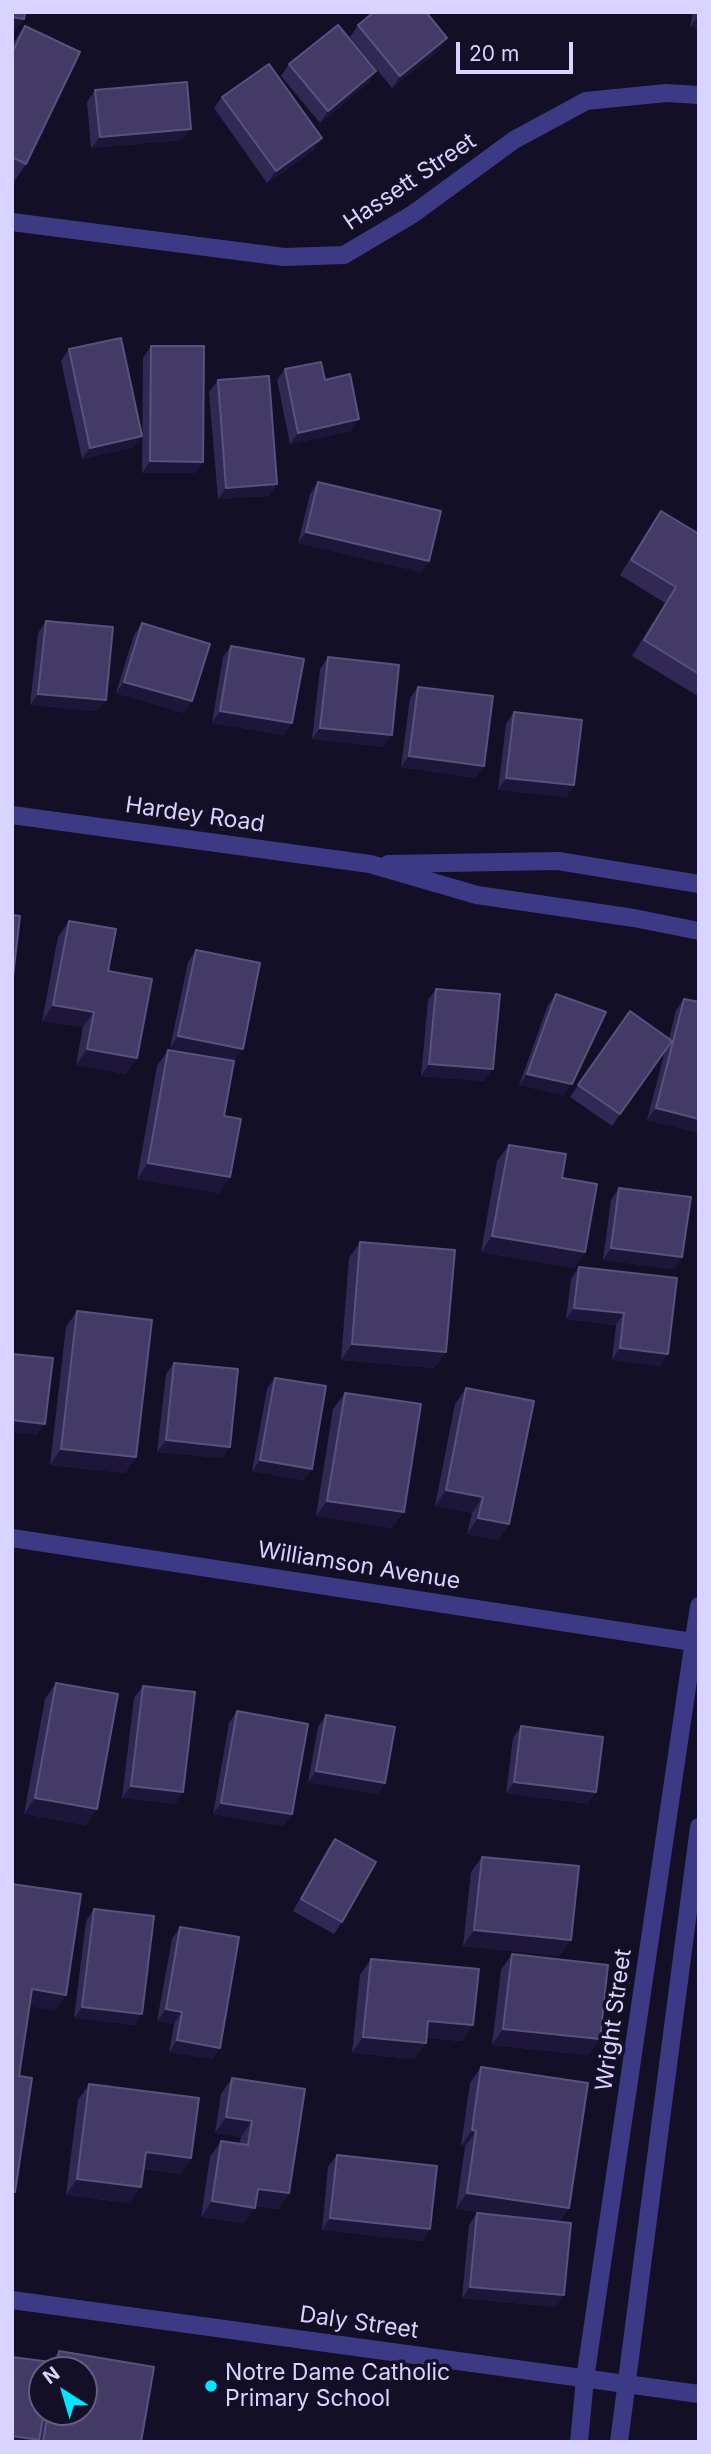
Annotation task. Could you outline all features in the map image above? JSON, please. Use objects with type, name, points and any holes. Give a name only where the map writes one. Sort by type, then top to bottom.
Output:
[{"type":"street","name":"Hassett Street","points":[[12,222],[284,257],[344,255],[414,214],[514,140],[586,101],[666,93],[699,95]]},
{"type":"street","name":"Hardey Road","points":[[12,815],[370,864],[477,895],[634,918],[699,931]]},
{"type":"street","name":"Hardey Road","points":[[370,864],[558,862],[699,884]]},
{"type":"street","name":"Williamson Avenue","points":[[12,1538],[696,1642]]},
{"type":"street","name":"Wright Street","points":[[579,2442],[585,2379],[696,1642],[699,1606]]},
{"type":"street","points":[[619,2442],[699,1826]]},
{"type":"street","name":"Daly Street","points":[[12,2300],[699,2394]]},
{"type":"building","points":[[12,12],[25,12],[24,19],[12,17]]},
{"type":"building","points":[[374,12],[426,12],[447,38],[400,76],[358,25]]},
{"type":"building","points":[[338,25],[376,71],[328,111],[289,64]]},
{"type":"building","points":[[25,26],[80,52],[26,164],[12,157],[12,53]]},
{"type":"building","points":[[269,64],[322,138],[276,171],[222,97]]},
{"type":"building","points":[[187,82],[191,129],[100,137],[95,90]]},
{"type":"building","points":[[121,338],[142,436],[90,448],[69,349]]},
{"type":"building","points":[[151,346],[204,346],[203,462],[150,461]]},
{"type":"building","points":[[321,362],[325,380],[350,374],[359,419],[298,433],[285,369]]},
{"type":"building","points":[[269,376],[277,484],[226,488],[218,380]]},
{"type":"building","points":[[318,482],[441,511],[429,561],[306,532]]},
{"type":"building","points":[[661,511],[699,534],[699,674],[644,640],[676,587],[631,560]]},
{"type":"building","points":[[46,621],[113,627],[106,700],[38,694]]},
{"type":"building","points":[[142,623],[210,644],[192,701],[124,682]]},
{"type":"building","points":[[231,646],[304,659],[292,723],[220,711]]},
{"type":"building","points":[[328,657],[399,665],[392,735],[320,728]]},
{"type":"building","points":[[418,687],[493,696],[484,766],[409,756]]},
{"type":"building","points":[[514,712],[582,720],[574,785],[506,778]]},
{"type":"building","points":[[12,915],[20,916],[12,985]]},
{"type":"building","points":[[69,921],[116,929],[108,971],[152,979],[137,1058],[87,1049],[94,1012],[53,1005]]},
{"type":"building","points":[[196,950],[260,963],[243,1049],[178,1036]]},
{"type":"building","points":[[436,989],[500,994],[493,1069],[429,1064]]},
{"type":"building","points":[[556,994],[606,1012],[572,1084],[527,1074]]},
{"type":"building","points":[[684,999],[699,1002],[699,1119],[656,1108]]},
{"type":"building","points":[[630,1011],[672,1041],[620,1114],[578,1085]]},
{"type":"building","points":[[168,1050],[234,1061],[224,1116],[241,1119],[230,1177],[148,1163]]},
{"type":"building","points":[[509,1145],[566,1154],[562,1178],[597,1184],[585,1252],[492,1236]]},
{"type":"building","points":[[619,1188],[691,1197],[682,1257],[611,1248]]},
{"type":"building","points":[[360,1242],[455,1250],[446,1352],[352,1344]]},
{"type":"building","points":[[579,1267],[677,1278],[668,1354],[620,1348],[624,1313],[574,1308]]},
{"type":"building","points":[[77,1311],[152,1320],[136,1457],[61,1449]]},
{"type":"building","points":[[12,1354],[53,1358],[45,1424],[12,1420]]},
{"type":"building","points":[[174,1363],[238,1369],[230,1447],[166,1440]]},
{"type":"building","points":[[275,1378],[326,1386],[312,1469],[260,1460]]},
{"type":"building","points":[[466,1388],[534,1401],[509,1524],[478,1518],[483,1497],[446,1490]]},
{"type":"building","points":[[345,1393],[421,1404],[404,1512],[327,1501]]},
{"type":"building","points":[[56,1683],[118,1694],[97,1809],[35,1798]]},
{"type":"building","points":[[143,1686],[195,1692],[183,1792],[131,1786]]},
{"type":"building","points":[[237,1711],[308,1724],[292,1814],[221,1803]]},
{"type":"building","points":[[326,1715],[395,1727],[385,1783],[316,1771]]},
{"type":"building","points":[[521,1726],[603,1737],[596,1792],[514,1782]]},
{"type":"building","points":[[335,1839],[376,1862],[342,1922],[301,1899]]},
{"type":"building","points":[[482,1857],[579,1866],[571,1940],[474,1930]]},
{"type":"building","points":[[12,1884],[81,1894],[66,1995],[32,1989],[19,2076],[32,2078],[15,2192],[12,2191]]},
{"type":"building","points":[[94,1909],[154,1916],[142,2014],[82,2007]]},
{"type":"building","points":[[180,1927],[239,1937],[220,2048],[177,2040],[182,2012],[166,2009]]},
{"type":"building","points":[[512,1954],[608,1965],[600,2039],[503,2029]]},
{"type":"building","points":[[371,1959],[479,1969],[473,2025],[428,2021],[426,2043],[363,2037]]},
{"type":"building","points":[[481,2067],[588,2083],[569,2208],[467,2193]]},
{"type":"building","points":[[232,2078],[305,2089],[289,2193],[258,2189],[255,2208],[212,2201],[221,2141],[248,2145],[252,2121],[226,2117]]},
{"type":"building","points":[[89,2084],[199,2098],[191,2158],[146,2152],[141,2187],[77,2179]]},
{"type":"building","points":[[337,2155],[437,2166],[430,2229],[330,2218]]},
{"type":"building","points":[[477,2213],[571,2223],[564,2295],[470,2287]]},
{"type":"building","points":[[59,2351],[89,2356],[58,2356]]},
{"type":"building","points":[[12,2357],[28,2359],[28,2426],[42,2426],[39,2440],[12,2436]]},
{"type":"building","points":[[98,2358],[154,2367],[141,2442],[43,2442],[46,2426],[98,2426]]},
{"type":"place","name":"Notre Dame Catholic Primary School","points":[[211,2386]]}]
